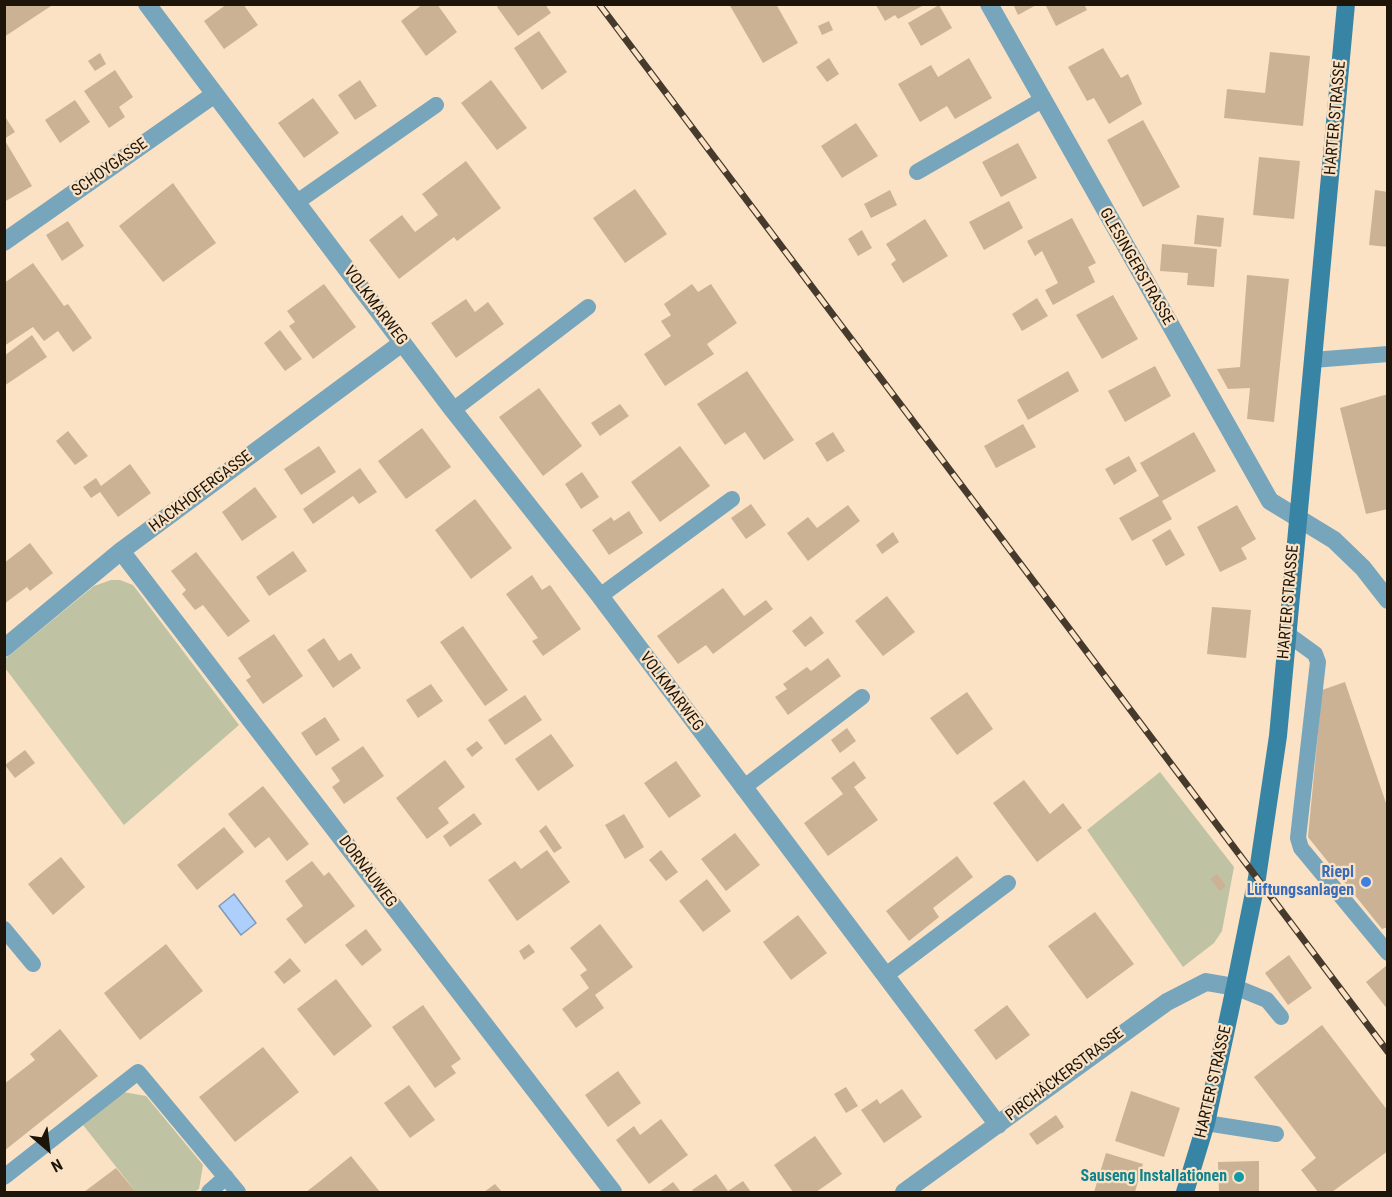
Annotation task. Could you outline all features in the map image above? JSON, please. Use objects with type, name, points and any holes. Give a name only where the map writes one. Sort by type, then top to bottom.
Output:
[{"type":"main road","name":"HARTER STRASSE","points":[[1185,1192],[1206,1123],[1235,987],[1257,878],[1276,748],[1346,4]]},
{"type":"street","name":"VOLKMARWEG","points":[[147,4],[453,410],[600,596],[998,1125]]},
{"type":"street","name":"GLESINGERSTRASSE","points":[[989,4],[1270,501],[1334,540],[1363,568],[1388,600]]},
{"type":"street","name":"SCHOYGASSE","points":[[4,242],[215,94]]},
{"type":"street","name":"HACKHOFERGASSE","points":[[4,648],[121,551],[402,343]]},
{"type":"street","name":"DORNAUWEG","points":[[121,551],[614,1192]]},
{"type":"street","name":"PIRCHÄCKERSTRASSE","points":[[904,1192],[1137,1021],[1191,988],[1206,982],[1235,987]]},
{"type":"lane","points":[[917,172],[1042,100]]},
{"type":"lane","points":[[297,202],[436,105]]},
{"type":"lane","points":[[453,410],[588,308]]},
{"type":"lane","points":[[1313,360],[1388,354]]},
{"type":"lane","points":[[600,596],[732,499]]},
{"type":"lane","points":[[1286,633],[1315,654],[1318,662],[1298,838],[1301,848],[1388,953]]},
{"type":"lane","points":[[743,788],[862,697]]},
{"type":"lane","points":[[886,975],[1008,883]]},
{"type":"lane","points":[[4,929],[33,964]]},
{"type":"lane","points":[[1235,987],[1267,1000],[1281,1017]]},
{"type":"lane","points":[[4,1177],[138,1072],[238,1192]]},
{"type":"lane","points":[[1206,1123],[1276,1134]]},
{"type":"lane","points":[[209,1192],[226,1177]]},
{"type":"green space","points":[[111,580],[120,580],[133,585],[239,725],[124,825],[5,668],[5,659],[94,586]]},
{"type":"green space","points":[[1160,772],[1234,867],[1222,931],[1214,943],[1183,967],[1087,830]]},
{"type":"green space","points":[[123,1092],[146,1096],[203,1165],[199,1189],[194,1192],[136,1192],[83,1125]]},
{"type":"water","points":[[234,894],[256,923],[241,935],[219,906]]},
{"type":"building","points":[[4,4],[54,4],[4,37]]},
{"type":"building","points":[[227,4],[243,4],[258,25],[224,49],[204,21]]},
{"type":"building","points":[[423,4],[437,4],[457,32],[426,56],[401,21]]},
{"type":"building","points":[[500,4],[545,4],[551,13],[518,36],[497,7]]},
{"type":"building","points":[[729,4],[776,4],[798,43],[763,63]]},
{"type":"building","points":[[1013,4],[1038,4],[1018,15]]},
{"type":"building","points":[[1045,4],[1084,4],[1087,10],[1056,26]]},
{"type":"building","points":[[876,5],[924,5],[898,19],[895,15],[885,21]]},
{"type":"building","points":[[939,5],[952,28],[921,46],[908,23]]},
{"type":"building","points":[[829,21],[833,30],[822,35],[818,26]]},
{"type":"building","points":[[539,31],[567,72],[542,90],[514,48]]},
{"type":"building","points":[[1103,48],[1121,78],[1128,74],[1142,104],[1109,124],[1094,98],[1087,101],[1068,67]]},
{"type":"building","points":[[1270,52],[1310,56],[1303,126],[1224,118],[1227,89],[1265,93]]},
{"type":"building","points":[[100,53],[106,64],[95,71],[88,61]]},
{"type":"building","points":[[829,58],[839,74],[827,82],[816,67]]},
{"type":"building","points":[[969,58],[992,98],[955,119],[947,106],[920,122],[898,84],[931,65],[938,77]]},
{"type":"building","points":[[115,70],[133,97],[119,107],[125,117],[109,128],[84,91]]},
{"type":"building","points":[[360,80],[377,106],[355,120],[338,95]]},
{"type":"building","points":[[491,80],[527,128],[497,150],[461,103]]},
{"type":"building","points":[[313,98],[339,133],[304,158],[278,123]]},
{"type":"building","points":[[75,100],[90,122],[60,143],[45,120]]},
{"type":"building","points":[[4,115],[15,132],[4,139]]},
{"type":"building","points":[[1143,120],[1180,187],[1143,207],[1107,140]]},
{"type":"building","points":[[856,123],[878,156],[842,178],[821,146]]},
{"type":"building","points":[[4,139],[32,186],[4,202]]},
{"type":"building","points":[[1018,143],[1037,178],[1001,197],[982,162]]},
{"type":"building","points":[[1259,157],[1300,161],[1294,219],[1253,215]]},
{"type":"building","points":[[466,161],[501,208],[457,241],[454,237],[399,279],[369,240],[402,215],[415,232],[438,215],[422,194]]},
{"type":"building","points":[[173,183],[216,243],[163,282],[119,226]]},
{"type":"building","points":[[635,189],[667,234],[625,263],[593,218]]},
{"type":"building","points":[[890,190],[897,205],[871,218],[864,204]]},
{"type":"building","points":[[1375,190],[1388,192],[1388,247],[1369,245]]},
{"type":"building","points":[[1009,201],[1023,228],[984,250],[969,222]]},
{"type":"building","points":[[1197,215],[1224,218],[1221,247],[1194,244]]},
{"type":"building","points":[[1072,218],[1096,263],[1088,267],[1095,282],[1053,305],[1045,290],[1058,283],[1042,251],[1035,256],[1027,241]]},
{"type":"building","points":[[925,219],[948,256],[903,283],[891,264],[896,260],[886,244]]},
{"type":"building","points":[[68,221],[84,246],[62,261],[46,235]]},
{"type":"building","points":[[862,230],[872,248],[858,256],[848,239]]},
{"type":"building","points":[[1162,244],[1217,249],[1214,287],[1187,285],[1188,273],[1160,271]]},
{"type":"building","points":[[33,263],[64,306],[68,304],[92,338],[73,352],[58,331],[44,341],[33,327],[4,346],[4,283]]},
{"type":"building","points":[[1247,275],[1289,279],[1274,422],[1247,419],[1250,388],[1228,389],[1217,369],[1240,367]]},
{"type":"building","points":[[324,284],[356,327],[313,359],[289,326],[295,322],[287,311]]},
{"type":"building","points":[[692,284],[698,292],[711,284],[737,323],[707,344],[714,354],[665,386],[644,354],[671,336],[661,321],[671,315],[664,304]]},
{"type":"building","points":[[1113,295],[1138,339],[1102,359],[1076,315]]},
{"type":"building","points":[[1037,298],[1048,316],[1022,331],[1012,314]]},
{"type":"building","points":[[466,299],[475,312],[488,302],[504,324],[456,358],[431,323]]},
{"type":"building","points":[[280,330],[302,359],[285,371],[264,343]]},
{"type":"building","points":[[32,335],[47,357],[4,386],[4,356]]},
{"type":"building","points":[[1155,366],[1171,396],[1125,422],[1108,391]]},
{"type":"building","points":[[747,371],[794,440],[764,460],[745,432],[725,445],[697,404]]},
{"type":"building","points":[[1068,371],[1079,391],[1028,420],[1017,400]]},
{"type":"building","points":[[539,388],[582,446],[543,476],[499,417]]},
{"type":"building","points":[[1388,394],[1388,509],[1366,514],[1340,408]]},
{"type":"building","points":[[620,404],[629,416],[600,436],[591,423]]},
{"type":"building","points":[[1023,424],[1036,447],[996,468],[984,446]]},
{"type":"building","points":[[422,428],[451,467],[406,499],[378,461]]},
{"type":"building","points":[[68,431],[88,456],[75,465],[56,441]]},
{"type":"building","points":[[833,432],[845,451],[827,462],[815,443]]},
{"type":"building","points":[[1194,432],[1216,471],[1162,501],[1172,519],[1132,541],[1119,518],[1159,496],[1140,463]]},
{"type":"building","points":[[319,446],[336,472],[301,495],[284,469]]},
{"type":"building","points":[[680,446],[710,486],[660,522],[631,482]]},
{"type":"building","points":[[1129,456],[1137,471],[1114,485],[1105,469]]},
{"type":"building","points":[[130,464],[151,493],[118,517],[100,492],[91,498],[83,487],[96,478],[101,486]]},
{"type":"building","points":[[360,468],[377,492],[359,504],[353,496],[313,524],[303,509]]},
{"type":"building","points":[[582,472],[599,497],[581,509],[565,484]]},
{"type":"building","points":[[255,487],[277,517],[242,541],[222,512]]},
{"type":"building","points":[[475,499],[512,548],[471,579],[435,530]]},
{"type":"building","points":[[751,504],[766,525],[746,539],[731,518]]},
{"type":"building","points":[[848,505],[860,521],[808,561],[787,533],[808,517],[817,528]]},
{"type":"building","points":[[1237,505],[1256,539],[1241,548],[1247,559],[1220,572],[1197,527]]},
{"type":"building","points":[[629,511],[643,533],[609,555],[592,530],[611,517],[614,521]]},
{"type":"building","points":[[1170,529],[1185,555],[1166,566],[1152,540]]},
{"type":"building","points":[[893,532],[899,542],[882,554],[876,545]]},
{"type":"building","points":[[30,543],[53,573],[30,591],[27,587],[4,604],[4,563]]},
{"type":"building","points":[[293,551],[307,571],[269,596],[256,577]]},
{"type":"building","points":[[196,552],[250,621],[228,637],[203,605],[195,610],[182,594],[186,590],[171,571]]},
{"type":"building","points":[[532,575],[542,590],[550,585],[581,629],[543,656],[532,641],[538,638],[506,594]]},
{"type":"building","points":[[723,588],[744,616],[766,600],[773,609],[713,654],[706,645],[678,664],[657,636]]},
{"type":"building","points":[[887,596],[915,632],[883,656],[855,621]]},
{"type":"building","points":[[1212,607],[1251,610],[1246,658],[1207,654]]},
{"type":"building","points":[[811,616],[824,633],[805,647],[792,631]]},
{"type":"building","points":[[463,626],[508,690],[485,706],[440,642]]},
{"type":"building","points":[[274,634],[303,676],[263,704],[246,680],[251,677],[238,658]]},
{"type":"building","points":[[324,638],[339,661],[351,653],[361,668],[333,688],[307,650]]},
{"type":"building","points":[[828,658],[841,676],[788,715],[775,697],[787,689],[783,684],[807,667],[811,671]]},
{"type":"building","name":"Riepl Lüftungsanlagen","points":[[1345,682],[1388,809],[1388,927],[1382,929],[1308,837],[1322,690]]},
{"type":"building","points":[[431,684],[443,701],[418,718],[406,700]]},
{"type":"building","points":[[967,692],[993,729],[957,755],[930,718]]},
{"type":"building","points":[[525,695],[542,720],[505,745],[488,720]]},
{"type":"building","points":[[325,717],[340,740],[316,756],[301,733]]},
{"type":"building","points":[[847,728],[856,741],[840,753],[831,740]]},
{"type":"building","points":[[551,734],[574,766],[538,791],[515,759]]},
{"type":"building","points":[[477,741],[483,748],[472,757],[466,749]]},
{"type":"building","points":[[363,746],[384,776],[344,804],[332,787],[340,781],[331,768]]},
{"type":"building","points":[[25,750],[35,763],[15,778],[5,765]]},
{"type":"building","points":[[445,760],[465,787],[438,808],[449,823],[427,839],[396,798]]},
{"type":"building","points":[[676,761],[701,796],[669,818],[644,783]]},
{"type":"building","points":[[854,761],[866,778],[854,787],[878,820],[828,856],[804,823],[843,794],[831,778]]},
{"type":"building","points":[[1024,780],[1050,814],[1063,803],[1082,828],[1037,862],[993,803]]},
{"type":"building","points":[[263,786],[309,844],[287,861],[269,837],[255,848],[228,814]]},
{"type":"building","points":[[474,813],[482,824],[450,847],[443,836]]},
{"type":"building","points":[[624,814],[644,847],[625,859],[605,825]]},
{"type":"building","points":[[546,825],[562,848],[554,853],[539,831]]},
{"type":"building","points":[[224,827],[244,852],[197,890],[177,865]]},
{"type":"building","points":[[735,833],[760,865],[726,891],[701,859]]},
{"type":"building","points":[[547,850],[570,882],[517,921],[488,880],[515,861],[521,869]]},
{"type":"building","points":[[661,850],[678,872],[666,881],[649,860]]},
{"type":"building","points":[[957,856],[973,877],[933,908],[939,917],[909,941],[886,911]]},
{"type":"building","points":[[61,857],[85,887],[53,915],[28,884]]},
{"type":"building","points":[[312,861],[324,876],[329,872],[355,906],[305,944],[286,919],[303,906],[285,881]]},
{"type":"building","points":[[1217,874],[1226,886],[1220,891],[1210,879]]},
{"type":"building","points":[[707,879],[731,911],[703,932],[679,901]]},
{"type":"building","points":[[1095,912],[1134,964],[1087,999],[1048,946]]},
{"type":"building","points":[[798,915],[827,953],[791,980],[763,942]]},
{"type":"building","points":[[600,924],[633,967],[595,995],[604,1008],[576,1028],[562,1009],[589,988],[580,975],[587,970],[570,948]]},
{"type":"building","points":[[366,929],[382,950],[362,966],[345,945]]},
{"type":"building","points":[[166,944],[203,991],[140,1040],[104,993]]},
{"type":"building","points":[[529,944],[535,952],[524,960],[519,951]]},
{"type":"building","points":[[1289,955],[1312,988],[1288,1005],[1265,973]]},
{"type":"building","points":[[290,958],[301,971],[284,984],[274,972]]},
{"type":"building","points":[[1386,966],[1388,968],[1388,1010],[1366,982]]},
{"type":"building","points":[[336,979],[372,1026],[334,1056],[297,1009]]},
{"type":"building","points":[[423,1005],[461,1059],[451,1066],[456,1073],[435,1088],[392,1027]]},
{"type":"building","points":[[1007,1005],[1030,1035],[996,1060],[974,1030]]},
{"type":"building","points":[[1322,1025],[1388,1111],[1388,1151],[1332,1192],[1318,1192],[1301,1170],[1316,1158],[1254,1077]]},
{"type":"building","points":[[60,1029],[98,1076],[4,1151],[4,1084],[35,1060],[30,1054]]},
{"type":"building","points":[[263,1047],[299,1092],[235,1142],[199,1097]]},
{"type":"building","points":[[618,1071],[641,1103],[608,1127],[585,1095]]},
{"type":"building","points":[[409,1085],[435,1120],[410,1138],[384,1103]]},
{"type":"building","points":[[846,1087],[858,1106],[846,1113],[834,1094]]},
{"type":"building","points":[[902,1089],[922,1117],[884,1143],[861,1110],[877,1099],[880,1104]]},
{"type":"building","points":[[1131,1091],[1180,1108],[1164,1157],[1115,1141]]},
{"type":"building","points":[[1056,1115],[1064,1127],[1037,1145],[1029,1134]]},
{"type":"building","points":[[661,1119],[688,1155],[649,1184],[616,1140],[634,1126],[640,1135]]},
{"type":"building","points":[[815,1136],[842,1174],[816,1192],[793,1192],[774,1165]]},
{"type":"building","points":[[1106,1153],[1143,1164],[1135,1192],[1094,1192]]},
{"type":"building","points":[[351,1156],[380,1192],[306,1192],[319,1182]]},
{"type":"building","name":"Sauseng Installationen","points":[[1259,1161],[1259,1192],[1219,1192],[1218,1162]]},
{"type":"building","points":[[116,1168],[136,1192],[84,1192]]},
{"type":"building","points":[[716,1174],[728,1191],[743,1181],[751,1192],[694,1192],[692,1190]]},
{"type":"building","points":[[673,1182],[681,1192],[659,1192]]},
{"type":"building","points":[[495,1184],[502,1192],[484,1192]]},
{"type":"railway","points":[[599,4],[1388,1052]]},
{"type":"place","name":"Riepl Lüftungsanlagen","points":[[1366,882]]},
{"type":"place","name":"Sauseng Installationen","points":[[1239,1177]]}]
